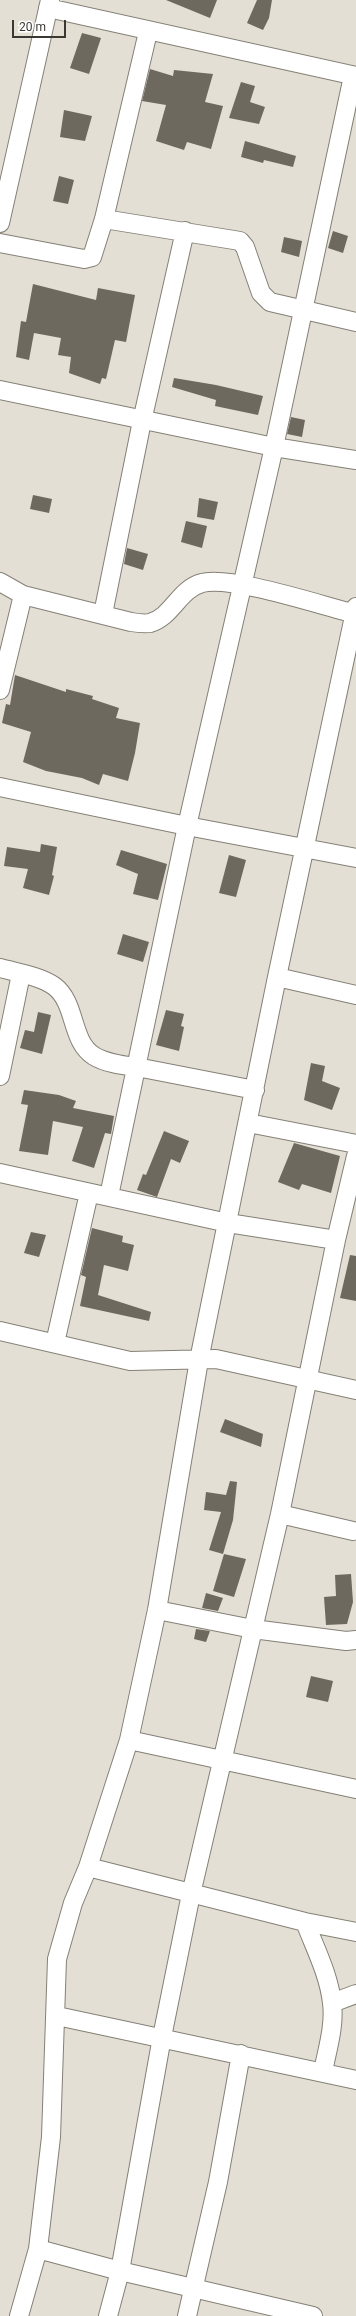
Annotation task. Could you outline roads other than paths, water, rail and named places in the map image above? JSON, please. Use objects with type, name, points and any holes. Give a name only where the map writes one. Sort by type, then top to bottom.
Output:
[{"type":"street","points":[[0,223],[49,4],[148,32],[355,76],[274,447],[187,826],[109,1196]]},
{"type":"street","points":[[0,243],[89,259],[93,254],[104,219],[148,32]]},
{"type":"street","points":[[104,219],[240,241],[245,247],[259,288],[265,298],[270,302],[303,311],[356,322]]},
{"type":"street","points":[[103,614],[142,421],[185,232]]},
{"type":"street","points":[[0,390],[142,421],[274,447],[356,460]]},
{"type":"street","points":[[0,582],[23,595],[131,622],[149,623],[161,618],[187,590],[202,583],[216,582],[242,585],[356,612],[277,977],[199,1360],[157,1610],[129,1740],[88,1867],[73,1903],[57,1959],[57,2016],[51,2138],[38,2249],[19,2316]]},
{"type":"street","points":[[0,690],[23,595]]},
{"type":"street","points":[[0,787],[187,826],[356,858]]},
{"type":"street","points":[[0,968],[46,981],[63,994],[71,1009],[84,1045],[94,1056],[136,1067],[255,1090]]},
{"type":"street","points":[[0,1076],[21,974]]},
{"type":"street","points":[[277,977],[356,995]]},
{"type":"street","points":[[248,1123],[356,1144]]},
{"type":"street","points":[[108,2316],[120,2271],[162,2037],[191,1894],[280,1514],[336,1240],[356,1156]]},
{"type":"street","points":[[0,1173],[228,1223],[336,1240]]},
{"type":"street","points":[[55,1343],[89,1193]]},
{"type":"street","points":[[0,1331],[130,1361],[199,1360],[230,1362],[356,1390]]},
{"type":"street","points":[[280,1514],[355,1529]]},
{"type":"street","points":[[157,1610],[252,1629],[346,1642],[356,1640]]},
{"type":"street","points":[[129,1740],[356,1789]]},
{"type":"street","points":[[88,1867],[305,1922],[356,1932]]},
{"type":"street","points":[[305,1922],[321,1962],[332,2003],[332,2023],[323,2072]]},
{"type":"street","points":[[332,2003],[356,1994]]},
{"type":"street","points":[[57,2016],[242,2054],[356,2080]]},
{"type":"street","points":[[187,2316],[218,2182],[242,2054]]},
{"type":"street","points":[[38,2249],[120,2271],[313,2316]]}]
